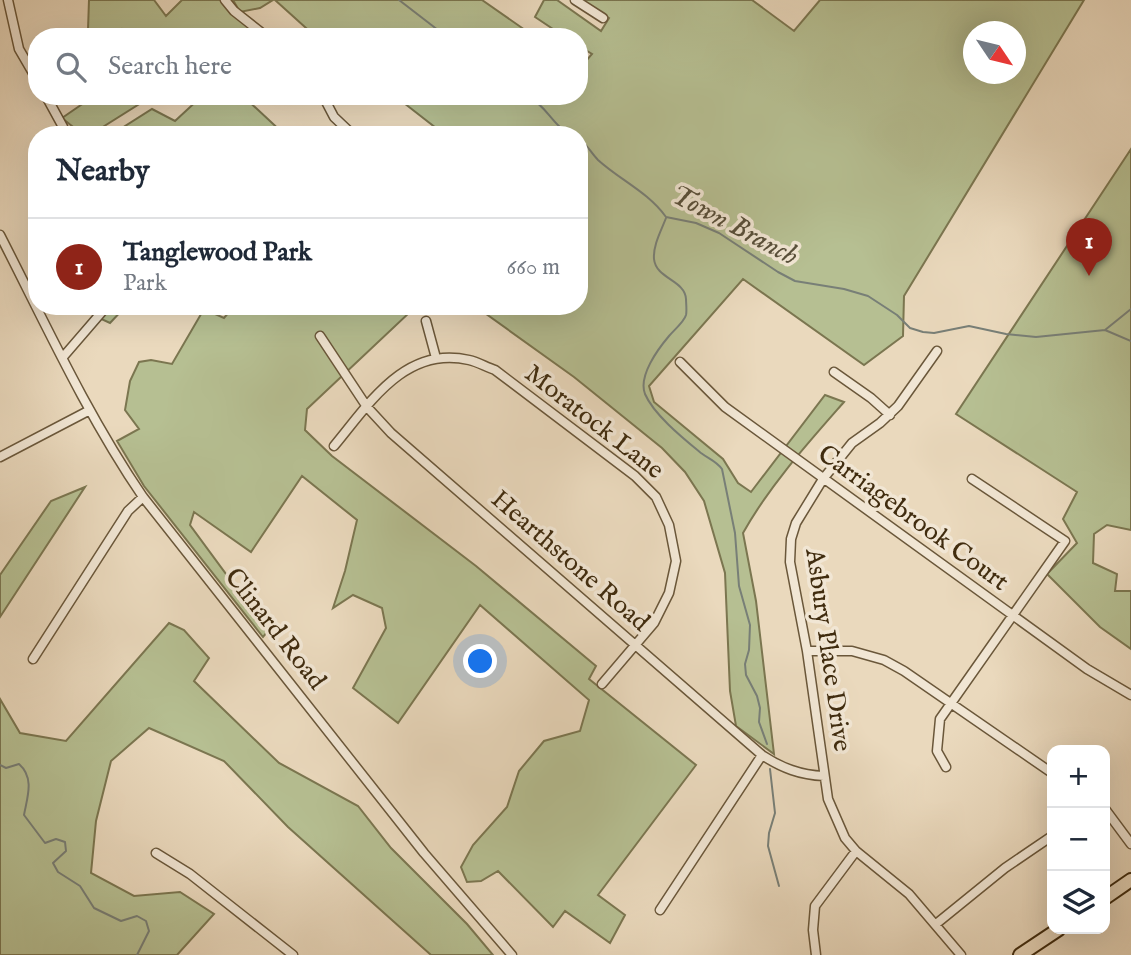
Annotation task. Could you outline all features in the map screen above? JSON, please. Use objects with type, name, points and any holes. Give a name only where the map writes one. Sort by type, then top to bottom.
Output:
[{"type":"main road","points":[[1110,895],[1131,880]]},
{"type":"main road","points":[[1020,955],[1052,934]]},
{"type":"street","points":[[8,0],[19,49],[28,64]]},
{"type":"street","points":[[225,0],[256,28]]},
{"type":"street","points":[[575,0],[603,18]]},
{"type":"street","points":[[51,105],[61,126]]},
{"type":"street","points":[[328,105],[334,117],[344,126]]},
{"type":"street","name":"Clinard Road","points":[[0,235],[28,290]]},
{"type":"street","name":"Clinard Road","points":[[41,315],[90,410],[143,497],[424,853],[512,955]]},
{"type":"street","points":[[63,358],[99,315]]},
{"type":"street","points":[[426,321],[436,358]]},
{"type":"street","name":"Hearthstone Road","points":[[320,336],[367,407],[391,433],[762,755],[780,767],[806,775],[824,776]]},
{"type":"street","name":"Asbury Place Drive","points":[[937,351],[890,415],[852,443],[824,479],[796,523],[791,538],[790,562],[807,652],[828,799],[845,838],[856,851],[909,894],[961,955]]},
{"type":"street","name":"Moratock Lane","points":[[334,446],[401,372],[436,358],[471,360],[495,370],[635,476],[656,498],[669,525],[676,561],[669,593],[654,623],[602,684]]},
{"type":"street","name":"Carriagebrook Court","points":[[680,362],[724,407],[1012,616],[1087,669],[1131,695]]},
{"type":"street","points":[[834,372],[890,415]]},
{"type":"street","points":[[0,457],[90,410]]},
{"type":"street","points":[[946,767],[939,759],[936,740],[940,719],[1065,541],[972,479]]},
{"type":"street","points":[[33,659],[128,511],[143,497]]},
{"type":"street","points":[[807,652],[852,650],[884,660],[1047,770]]},
{"type":"street","points":[[660,910],[762,755]]},
{"type":"street","points":[[1110,816],[1131,844]]},
{"type":"street","points":[[936,924],[997,874],[1047,839]]},
{"type":"street","points":[[816,955],[813,930],[815,906],[856,851]]},
{"type":"street","points":[[156,853],[190,874],[293,955]]},
{"type":"green space","points":[[89,0],[154,0],[166,16],[182,0],[221,0],[250,28],[88,28]]},
{"type":"green space","points":[[233,0],[273,0],[260,8],[240,12]]},
{"type":"green space","points":[[275,0],[482,0],[522,28],[306,28]]},
{"type":"green space","points":[[544,0],[557,0],[601,31],[609,18],[580,0],[752,0],[794,31],[820,0],[1084,0],[904,296],[903,336],[864,365],[743,279],[649,386],[654,402],[723,459],[738,483],[751,492],[825,395],[844,402],[777,481],[743,533],[756,601],[774,754],[736,726],[730,691],[725,573],[704,501],[685,472],[662,448],[574,377],[488,315],[588,315],[588,126],[433,126],[407,105],[588,105],[588,59],[592,54],[588,52],[588,28],[552,28],[535,17]]},
{"type":"green space","points":[[81,105],[138,105],[104,126],[72,126],[62,118]]},
{"type":"green space","points":[[192,105],[253,105],[275,126],[125,126],[152,109],[175,121]]},
{"type":"green space","points":[[1131,149],[1131,530],[1107,525],[1094,534],[1093,563],[1117,574],[1115,591],[1131,591],[1131,649],[1100,627],[1047,574],[1077,543],[1063,519],[1077,492],[956,414]]},
{"type":"green space","points":[[102,315],[118,315],[110,323],[99,318]]},
{"type":"green space","points":[[201,315],[217,315],[224,318],[226,315],[407,315],[307,409],[305,430],[332,456],[476,566],[596,666],[589,679],[696,765],[598,895],[625,915],[610,943],[565,911],[553,927],[498,871],[481,881],[467,882],[461,867],[473,845],[507,807],[519,771],[544,741],[580,731],[589,700],[480,605],[398,723],[353,688],[386,628],[382,608],[353,595],[333,608],[357,520],[302,476],[251,552],[194,512],[190,525],[268,631],[263,637],[144,486],[117,441],[139,429],[125,410],[130,381],[139,362],[151,360],[172,364]]},
{"type":"green space","points":[[85,487],[0,617],[0,575],[51,501]]},
{"type":"green space","points":[[169,623],[184,630],[209,658],[194,681],[279,763],[358,806],[391,848],[467,924],[493,955],[431,955],[288,827],[224,761],[149,728],[111,761],[96,821],[91,873],[134,896],[180,892],[214,914],[177,955],[0,955],[0,699],[20,733],[66,741]]},
{"type":"waterway","name":"Town Branch","points":[[399,0],[435,28]]},
{"type":"waterway","name":"Town Branch","points":[[540,105],[559,126]]},
{"type":"waterway","name":"Town Branch","points":[[588,148],[606,167],[651,200],[666,217],[696,223],[719,233],[795,281],[868,296],[897,315],[910,328],[934,333],[969,326],[1036,337],[1105,330],[1131,341]]},
{"type":"waterway","points":[[666,218],[656,243],[654,259],[660,271],[684,293],[686,313],[655,355],[644,379],[645,394],[662,418],[722,469],[735,533],[739,586],[750,625],[746,675],[757,696],[759,722],[767,744]]},
{"type":"waterway","points":[[1105,330],[1131,309]]},
{"type":"waterway","points":[[0,765],[6,768],[19,764],[27,775],[29,788],[24,815],[45,843],[56,839],[65,842],[66,851],[53,863],[58,872],[80,886],[94,908],[121,921],[137,916],[146,921],[149,931],[137,955]]},
{"type":"waterway","points":[[770,769],[775,813],[768,846],[779,886]]},
{"type":"place","name":"Tanglewood Park","points":[[1089,276]]}]
